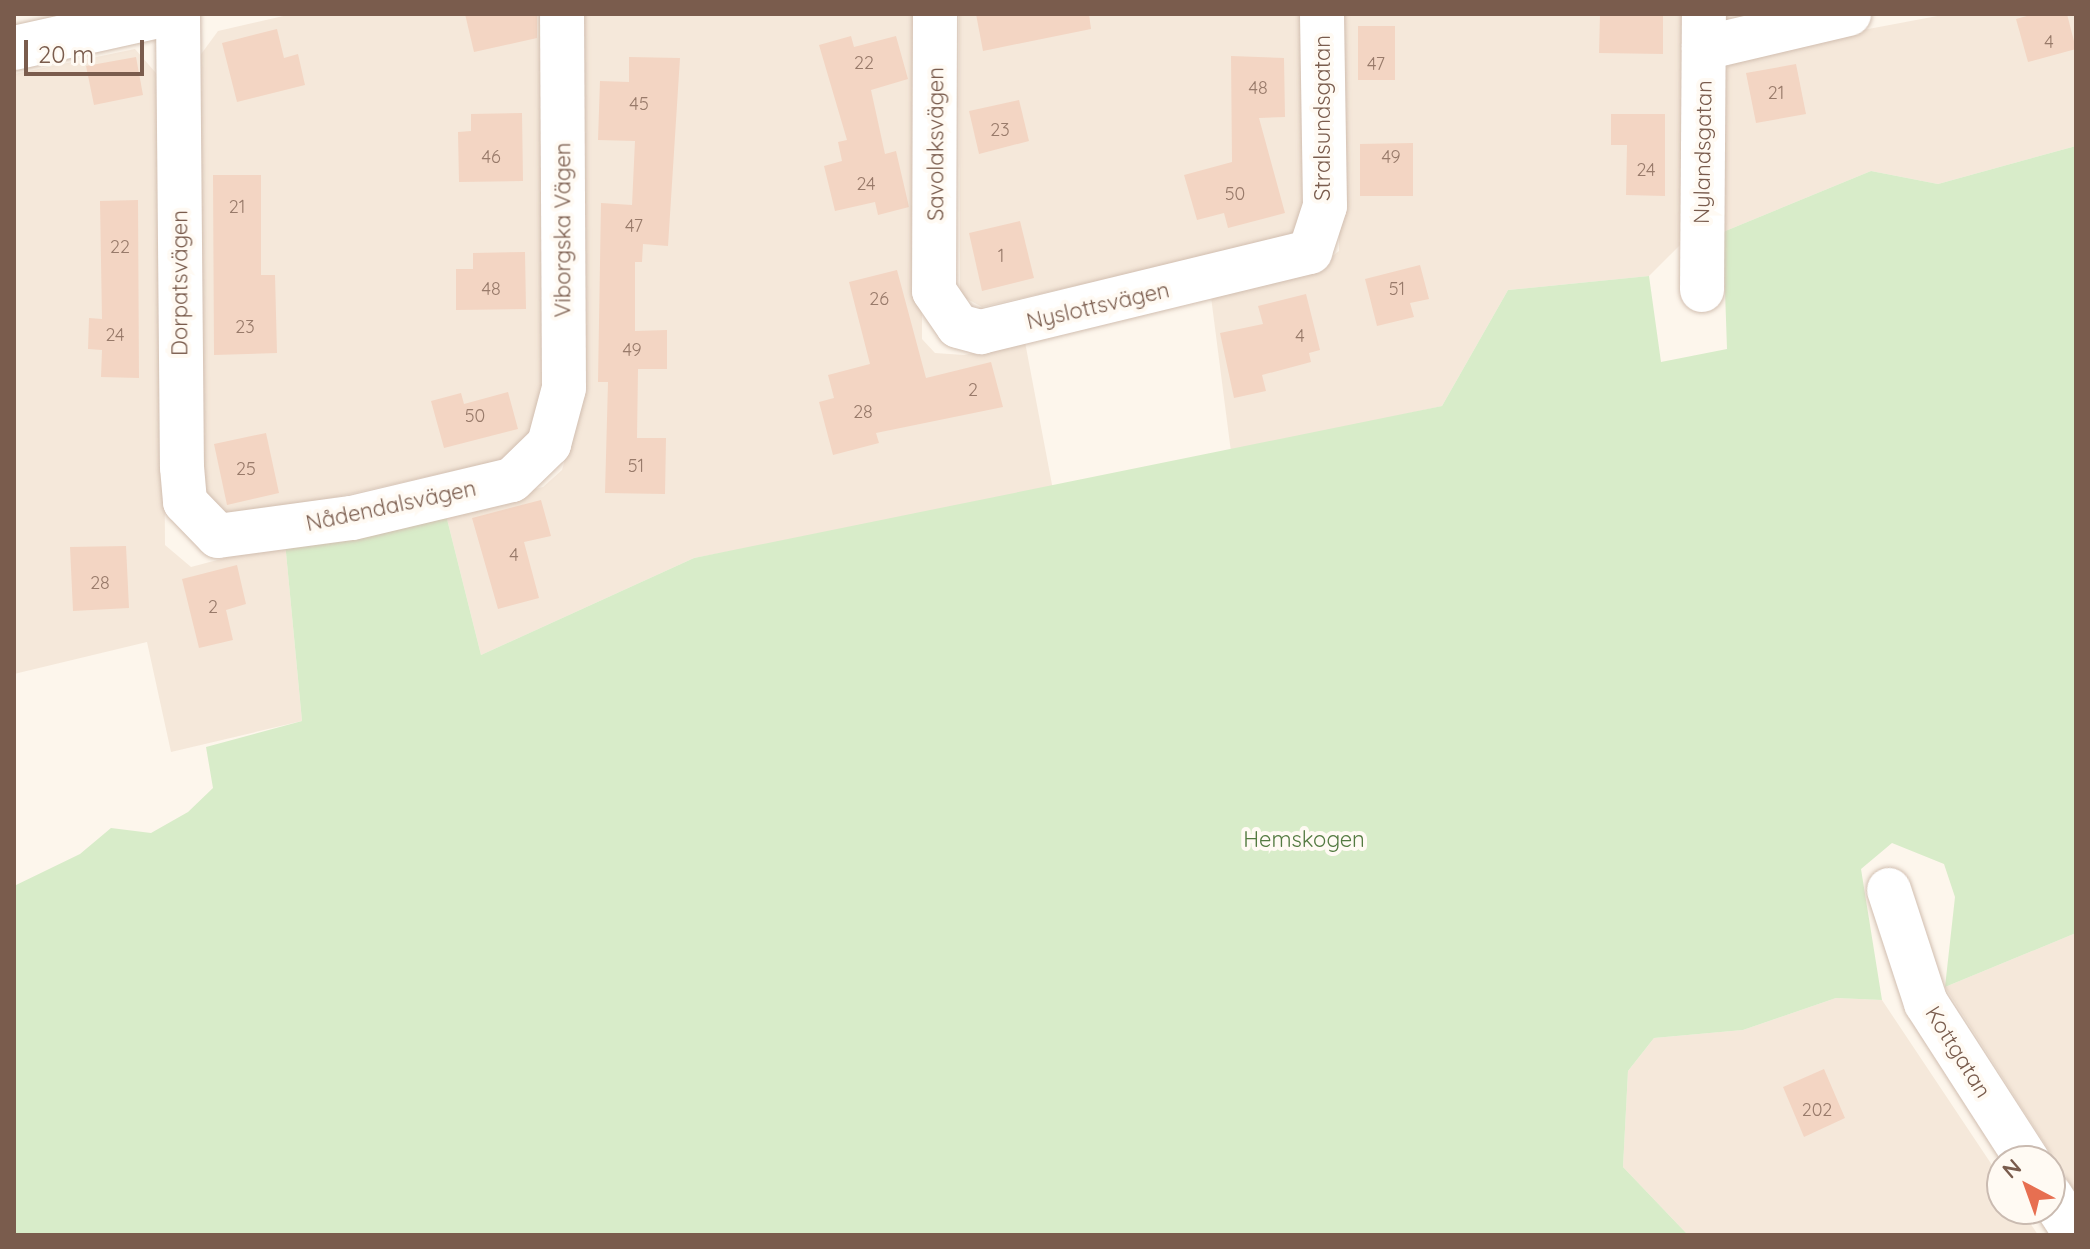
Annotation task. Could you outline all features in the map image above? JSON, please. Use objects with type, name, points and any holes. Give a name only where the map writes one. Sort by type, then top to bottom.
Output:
[{"type":"street","points":[[14,48],[167,14]]},
{"type":"street","name":"Dorpatsvägen","points":[[178,14],[182,467],[185,502],[218,536]]},
{"type":"street","name":"Viborgska Vägen","points":[[549,444],[564,388],[562,14]]},
{"type":"street","name":"Savolaksvägen","points":[[935,14],[936,274]]},
{"type":"street","name":"Stralsundsgatan","points":[[1298,260],[1320,231],[1325,206],[1322,14]]},
{"type":"street","points":[[1704,31],[1849,14]]},
{"type":"street","name":"Nylandsgatan","points":[[1702,290],[1704,31]]},
{"type":"street","name":"Nyslottsvägen","points":[[936,274],[940,308],[958,326],[981,332],[1298,260]]},
{"type":"street","name":"Nådendalsvägen","points":[[218,536],[352,518],[512,480],[549,444]]},
{"type":"street","name":"Kottgatan","points":[[1889,890],[1926,1003],[2018,1145]]},
{"type":"shaded area","points":[[292,14],[545,14],[544,412],[536,437],[510,458],[225,522],[199,503],[199,57],[218,31]]},
{"type":"shaded area","points":[[579,14],[922,14],[922,339],[935,353],[964,355],[1025,342],[1053,490],[694,558],[481,655],[445,511],[543,487],[562,470],[569,446]]},
{"type":"shaded area","points":[[959,14],[1304,14],[1304,212],[1292,237],[982,307],[960,295]]},
{"type":"shaded area","points":[[1338,14],[1683,14],[1682,243],[1649,276],[1508,290],[1442,406],[1231,452],[1211,297],[1315,270],[1339,251]]},
{"type":"shaded area","points":[[1948,14],[2076,14],[2076,146],[1938,184],[1871,171],[1723,232],[1718,77],[1741,53]]},
{"type":"shaded area","points":[[135,49],[162,80],[165,545],[191,567],[285,542],[302,721],[171,752],[147,642],[14,674],[14,74]]},
{"type":"shaded area","points":[[2076,933],[2076,1193],[2066,1177],[2066,1145],[2045,1145],[1945,987]]},
{"type":"shaded area","points":[[1836,998],[1882,1000],[1986,1156],[1986,1225],[2031,1225],[2038,1235],[1688,1235],[1623,1167],[1628,1071],[1654,1038],[1743,1030]]},
{"type":"green space","name":"Hemskogen","points":[[2076,146],[2076,933],[1945,987],[1955,897],[1944,864],[1892,843],[1861,869],[1882,1000],[1836,998],[1743,1030],[1654,1038],[1628,1071],[1623,1167],[1688,1235],[14,1235],[14,886],[80,854],[111,828],[151,833],[188,812],[213,788],[206,747],[302,721],[285,542],[445,511],[481,655],[694,558],[1442,406],[1508,290],[1649,276],[1661,362],[1727,349],[1723,232],[1871,171],[1938,184]]},
{"type":"building","points":[[465,14],[537,14],[537,38],[474,52]]},
{"type":"building","points":[[976,14],[1089,14],[1091,29],[983,51]]},
{"type":"building","points":[[1600,14],[1663,14],[1663,54],[1599,53]]},
{"type":"building","points":[[2034,14],[2067,14],[2076,49],[2028,62],[2016,19]]},
{"type":"building","points":[[1358,26],[1395,26],[1395,80],[1358,80]]},
{"type":"building","points":[[277,29],[284,58],[298,54],[305,85],[237,102],[222,43]]},
{"type":"building","points":[[851,36],[854,47],[896,36],[908,79],[871,90],[885,154],[896,151],[909,207],[878,215],[875,202],[835,211],[824,166],[842,161],[838,142],[847,140],[819,45]]},
{"type":"building","points":[[1231,56],[1284,58],[1285,117],[1259,118],[1285,213],[1228,228],[1224,213],[1197,220],[1184,175],[1232,162]]},
{"type":"building","points":[[136,57],[143,95],[94,105],[86,66]]},
{"type":"building","points":[[629,57],[680,58],[668,246],[643,244],[642,262],[635,262],[635,331],[667,330],[667,369],[638,369],[637,438],[666,438],[665,494],[605,493],[608,382],[598,382],[601,203],[632,205],[635,141],[598,140],[600,81],[629,82]]},
{"type":"building","points":[[1796,64],[1806,114],[1756,123],[1746,73]]},
{"type":"building","points":[[1019,100],[1029,141],[979,154],[969,111]]},
{"type":"building","points":[[522,113],[523,181],[459,182],[458,132],[471,131],[471,114]]},
{"type":"building","points":[[1611,114],[1665,114],[1665,196],[1626,195],[1627,145],[1611,145]]},
{"type":"building","points":[[1413,143],[1413,196],[1360,196],[1360,144]]},
{"type":"building","points":[[213,175],[261,175],[261,275],[275,275],[277,353],[214,355]]},
{"type":"building","points":[[138,200],[139,378],[101,377],[102,350],[88,349],[89,318],[102,319],[100,201]]},
{"type":"building","points":[[1020,221],[1034,278],[982,291],[969,233]]},
{"type":"building","points":[[525,252],[526,309],[456,310],[456,269],[473,269],[473,253]]},
{"type":"building","points":[[1420,265],[1429,299],[1410,303],[1414,317],[1377,326],[1365,279]]},
{"type":"building","points":[[897,270],[926,378],[991,362],[1003,407],[876,433],[879,443],[833,455],[819,402],[834,398],[828,375],[870,364],[849,282]]},
{"type":"building","points":[[1306,294],[1320,350],[1309,353],[1311,362],[1262,375],[1266,391],[1234,398],[1220,333],[1263,324],[1258,306]]},
{"type":"building","points":[[508,392],[518,429],[444,448],[431,401],[461,393],[464,404]]},
{"type":"building","points":[[266,433],[279,493],[227,505],[214,444]]},
{"type":"building","points":[[541,500],[551,536],[524,542],[539,598],[498,609],[472,518]]},
{"type":"building","points":[[126,546],[129,608],[73,611],[70,547]]},
{"type":"building","points":[[237,565],[246,604],[226,610],[233,640],[199,648],[182,579]]},
{"type":"building","points":[[1824,1069],[1845,1118],[1804,1137],[1783,1087]]}]
